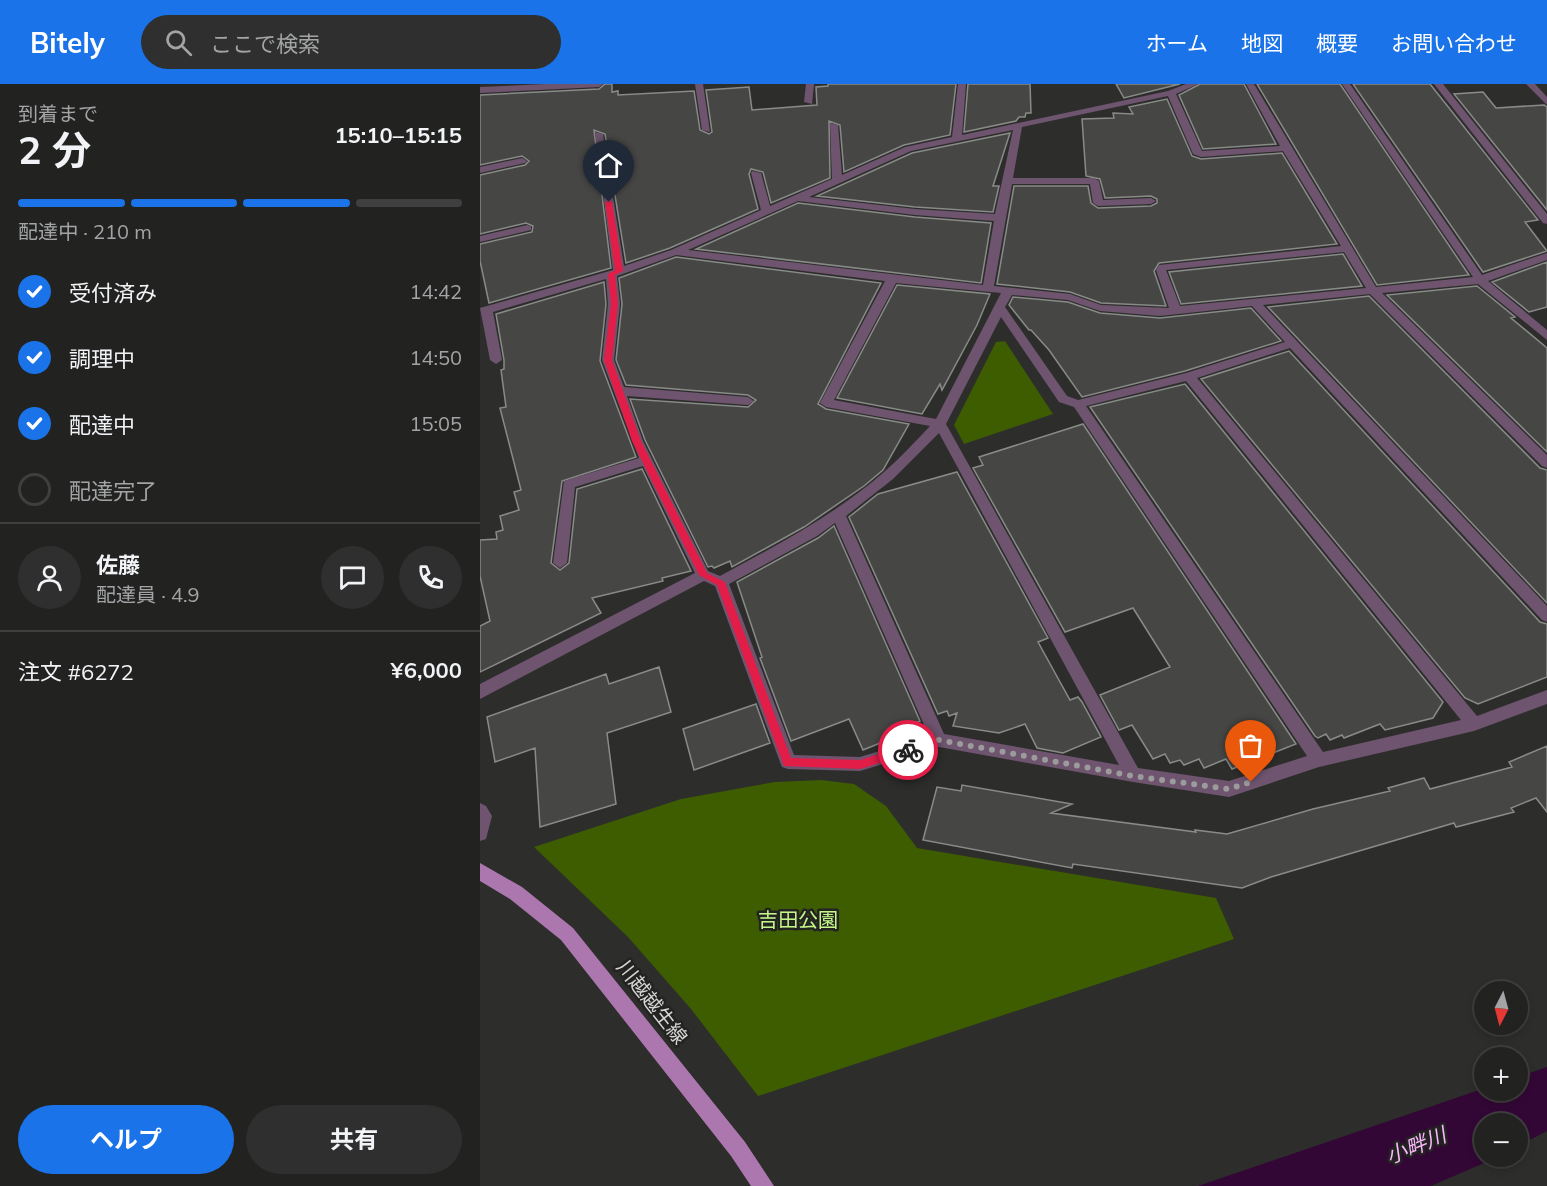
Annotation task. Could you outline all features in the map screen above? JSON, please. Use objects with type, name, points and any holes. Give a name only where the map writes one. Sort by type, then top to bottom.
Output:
[{"type":"main road","name":"川越越生線","points":[[480,871],[516,893],[567,934],[738,1149],[763,1186]]},
{"type":"street","points":[[480,90],[599,84]]},
{"type":"street","points":[[699,84],[707,130]]},
{"type":"street","points":[[808,102],[810,84]]},
{"type":"street","points":[[957,139],[962,84]]},
{"type":"street","points":[[496,360],[482,311],[615,273],[675,252],[908,149],[1171,93],[1194,84]]},
{"type":"street","points":[[1250,84],[1373,291],[1547,463]]},
{"type":"street","points":[[1346,84],[1480,280],[1547,336]]},
{"type":"street","points":[[1438,84],[1547,221]]},
{"type":"street","points":[[1530,84],[1547,102]]},
{"type":"street","points":[[1171,93],[1196,152],[1201,154],[1286,148]]},
{"type":"street","points":[[833,125],[837,179]]},
{"type":"street","points":[[988,289],[1018,126]]},
{"type":"street","points":[[598,134],[615,273],[608,360],[637,441],[704,575],[720,582],[788,762],[860,764],[939,740],[1133,776],[1229,789],[1319,760],[1474,724],[1547,698]]},
{"type":"street","points":[[480,170],[522,161]]},
{"type":"street","points":[[756,173],[766,211]]},
{"type":"street","points":[[1007,181],[1094,181],[1098,203],[1151,201]]},
{"type":"street","points":[[793,198],[915,212],[1000,218]]},
{"type":"street","points":[[480,239],[527,228]]},
{"type":"street","points":[[1176,311],[1161,270],[1163,267],[1347,249]]},
{"type":"street","points":[[675,252],[892,279],[1070,297],[1100,308],[1176,311],[1480,280],[1547,256]]},
{"type":"street","points":[[892,279],[826,403],[940,424]]},
{"type":"street","points":[[720,582],[812,532],[838,514],[888,476],[940,424],[1001,309],[1008,291]]},
{"type":"street","points":[[1255,303],[1547,616]]},
{"type":"street","points":[[1001,309],[1063,399],[1078,405],[1319,760]]},
{"type":"street","points":[[1078,405],[1189,375],[1293,343]]},
{"type":"street","points":[[1189,375],[1474,724]]},
{"type":"street","points":[[618,391],[748,401]]},
{"type":"street","points":[[940,424],[1133,776]]},
{"type":"street","points":[[560,563],[567,523],[569,484],[646,460]]},
{"type":"street","points":[[838,514],[939,740]]},
{"type":"street","points":[[480,692],[704,575]]},
{"type":"street","points":[[480,811],[484,816],[480,833]]},
{"type":"green space","points":[[1005,341],[1053,414],[964,444],[954,425],[996,342]]},
{"type":"green space","name":"吉田公園","points":[[821,780],[854,784],[886,806],[917,848],[1216,898],[1234,939],[758,1096],[691,1009],[628,937],[534,847],[681,799],[775,782]]},
{"type":"water","name":"小畔川","points":[[1547,1067],[1547,1131],[1528,1141],[1528,1113],[1474,1113],[1475,1167],[1431,1186],[1198,1186],[1474,1092],[1474,1101],[1528,1101],[1528,1074]]},
{"type":"building","points":[[605,84],[612,84],[612,92],[618,91],[618,95],[694,91],[700,130],[709,134],[712,132],[706,90],[749,87],[752,110],[817,105],[816,87],[828,86],[828,84],[956,84],[950,135],[904,145],[844,172],[840,125],[829,121],[830,178],[771,203],[763,172],[751,169],[749,174],[758,209],[670,248],[626,263],[605,134],[594,130],[611,268],[489,303],[480,261],[480,244],[532,232],[533,226],[526,223],[480,234],[480,175],[525,165],[529,161],[522,156],[480,165],[480,95],[599,89]]},
{"type":"building","points":[[968,84],[1030,84],[1031,113],[1026,113],[1025,117],[1019,117],[1016,121],[964,132]]},
{"type":"building","points":[[1116,84],[1180,84],[1124,98]]},
{"type":"building","points":[[1200,84],[1244,84],[1276,144],[1203,149],[1179,95]]},
{"type":"building","points":[[1257,84],[1340,84],[1469,275],[1377,285]]},
{"type":"building","points":[[1353,84],[1430,84],[1538,220],[1525,222],[1547,251],[1483,272]]},
{"type":"building","points":[[1483,92],[1496,108],[1544,105],[1547,107],[1547,210],[1454,94]]},
{"type":"building","points":[[1167,99],[1192,156],[1201,159],[1282,153],[1337,244],[1159,263],[1154,271],[1166,306],[1101,303],[1070,292],[997,284],[1014,186],[1088,186],[1091,203],[1098,208],[1151,206],[1157,203],[1157,199],[1151,196],[1105,198],[1100,179],[1086,176],[1082,119],[1114,118],[1113,113],[1133,114],[1129,107]]},
{"type":"building","points":[[1010,133],[993,186],[999,186],[993,212],[915,207],[817,196],[912,153]]},
{"type":"building","points":[[798,203],[915,217],[991,223],[981,283],[696,249]]},
{"type":"building","points":[[1343,254],[1362,286],[1181,304],[1169,272]]},
{"type":"building","points":[[676,257],[881,283],[818,404],[826,409],[909,424],[883,470],[864,486],[804,527],[732,567],[730,561],[714,568],[708,567],[645,440],[630,399],[748,407],[756,400],[748,395],[626,385],[616,360],[622,304],[619,278]]},
{"type":"building","points":[[1547,262],[1547,307],[1529,312],[1492,282]]},
{"type":"building","points":[[604,282],[606,304],[600,361],[636,457],[562,481],[551,563],[560,570],[569,563],[577,489],[642,469],[691,571],[662,578],[663,581],[592,598],[601,613],[480,672],[480,626],[490,621],[480,576],[480,540],[497,539],[496,532],[503,530],[500,516],[519,510],[514,492],[521,490],[500,408],[506,407],[501,370],[504,369],[504,360],[496,314]]},
{"type":"building","points":[[897,285],[990,294],[977,325],[942,390],[940,384],[922,414],[837,398]]},
{"type":"building","points":[[1477,286],[1515,317],[1511,318],[1547,348],[1547,452],[1387,295]]},
{"type":"building","points":[[1369,296],[1540,468],[1547,470],[1547,603],[1268,307]]},
{"type":"building","points":[[1013,297],[1068,302],[1100,313],[1160,318],[1251,308],[1281,341],[1185,371],[1082,397],[1049,350],[1009,305]]},
{"type":"building","points":[[1289,351],[1540,622],[1547,624],[1547,677],[1478,704],[1465,698],[1201,379]]},
{"type":"building","points":[[1185,384],[1443,702],[1433,718],[1385,730],[1380,724],[1344,738],[1342,735],[1330,740],[1326,734],[1318,738],[1315,736],[1090,407]]},
{"type":"building","points":[[1083,424],[1296,744],[1232,769],[1226,759],[1204,768],[1199,759],[1184,765],[1180,760],[1170,763],[1165,754],[1153,759],[1132,725],[1119,730],[1100,695],[1170,667],[1133,608],[1065,632],[973,468],[983,465],[979,457]]},
{"type":"building","points":[[957,472],[1048,638],[1038,642],[1070,700],[1078,697],[1101,737],[1063,753],[1037,748],[1025,724],[999,733],[953,726],[957,713],[949,716],[947,711],[938,714],[849,517],[878,494]]},
{"type":"building","points":[[834,526],[920,721],[893,732],[895,737],[863,750],[849,719],[791,741],[760,658],[762,657],[737,582],[818,538]]},
{"type":"building","points":[[659,667],[671,712],[607,733],[616,804],[540,827],[535,748],[495,762],[487,717],[606,674],[609,684]]},
{"type":"building","points":[[756,704],[770,743],[694,770],[683,729]]},
{"type":"building","points":[[1547,746],[1547,812],[1536,798],[1511,808],[1514,812],[1456,827],[1454,823],[1271,877],[1242,888],[1073,864],[1072,868],[923,840],[937,787],[961,791],[962,785],[1072,804],[1051,813],[1227,834],[1313,809],[1390,791],[1388,788],[1424,778],[1430,789],[1512,767],[1509,762]]},
{"type":"way so far","points":[[908,750],[939,740],[1133,776],[1229,789],[1251,782]]},
{"type":"route","points":[[609,202],[619,271],[611,274],[614,304],[608,360],[637,441],[704,575],[720,582],[788,762],[860,764],[908,750]]}]
